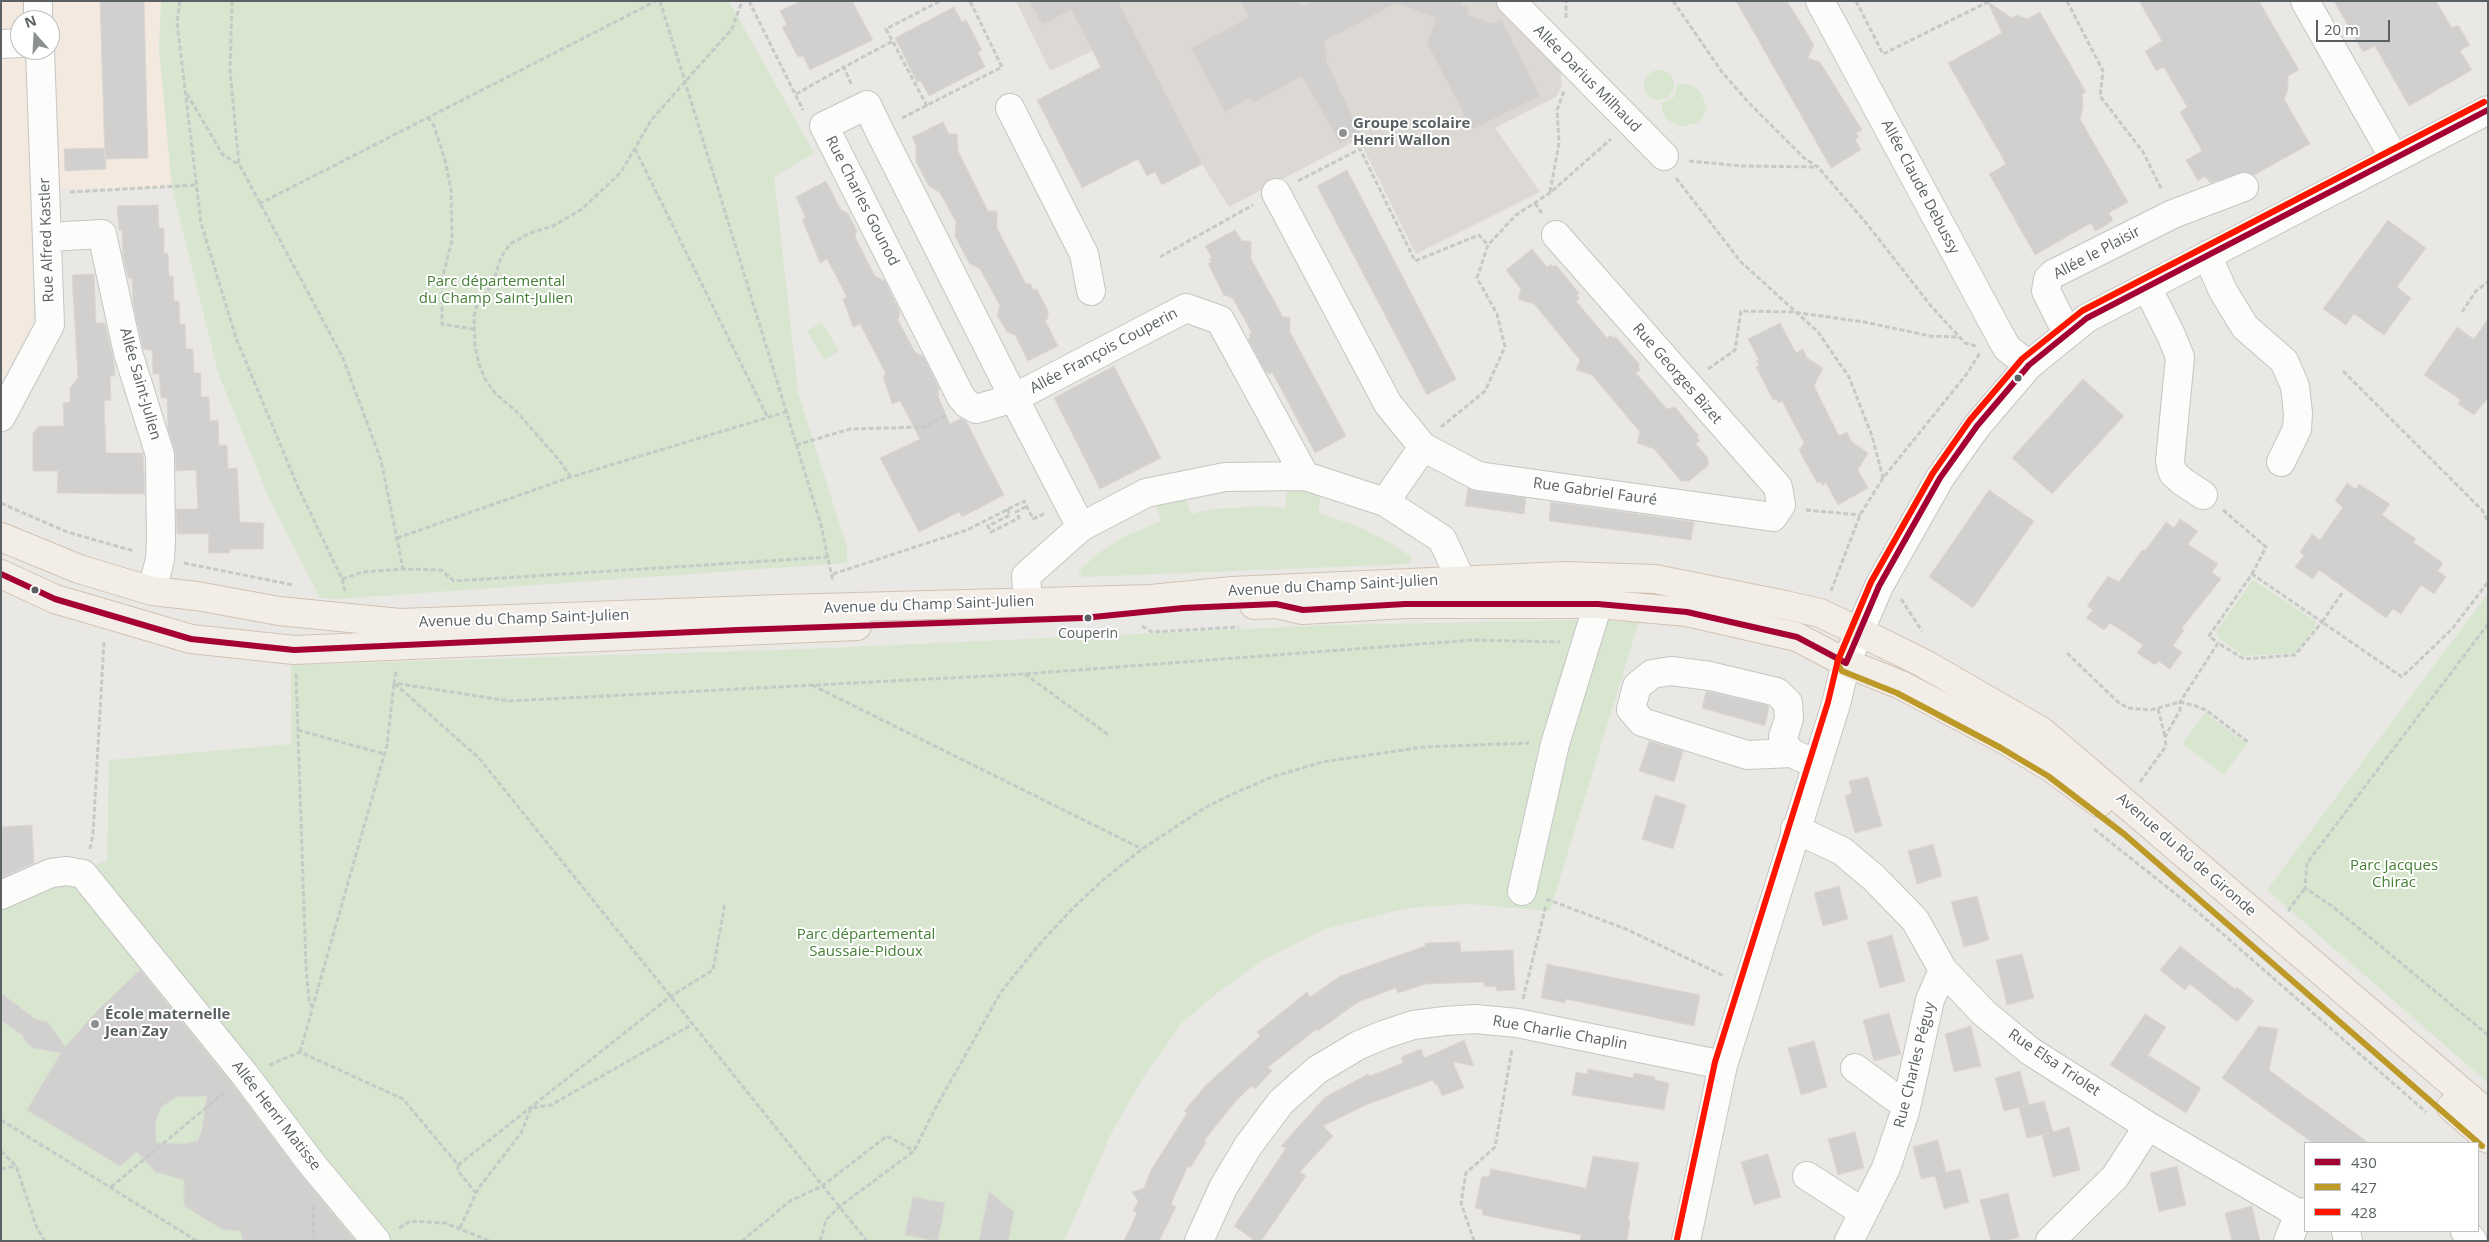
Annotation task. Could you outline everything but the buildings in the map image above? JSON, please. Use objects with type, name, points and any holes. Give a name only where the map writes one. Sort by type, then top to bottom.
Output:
[{"type":"main road","name":"Avenue du Champ Saint-Julien","points":[[1,537],[79,569],[152,591],[197,596],[279,611],[400,623],[1151,599],[1232,591],[1564,576],[1655,578],[1820,613],[1860,632]]},
{"type":"main road","name":"Avenue du Champ Saint-Julien","points":[[1,574],[55,599],[191,639],[294,650],[738,630],[1084,618],[1183,608],[1276,604],[1302,610],[1441,604],[1598,604],[1687,612],[1796,637],[1846,663]]},
{"type":"main road","points":[[1441,604],[1461,580]]},
{"type":"main road","points":[[1028,602],[1044,613],[1084,618]]},
{"type":"main road","name":"Avenue du Rû de Gironde","points":[[1860,632],[1923,664],[2041,731],[2488,1114]]},
{"type":"main road","name":"Avenue du Rû de Gironde","points":[[1846,663],[1901,685],[2005,740],[2053,769],[2130,827],[2488,1139]]},
{"type":"street","name":"Allée Darius Milhaud","points":[[1511,1],[1664,156]]},
{"type":"street","name":"Allée Claude Debussy","points":[[1820,1],[2007,348],[2029,365]]},
{"type":"street","points":[[2306,1],[2394,158]]},
{"type":"street","name":"Rue Alfred Kastler","points":[[1,417],[9,389],[50,325],[40,60]]},
{"type":"street","name":"Rue Charles Gounod","points":[[967,404],[961,397],[824,126],[867,105],[1014,398]]},
{"type":"street","points":[[1010,108],[1084,254],[1091,291]]},
{"type":"street","points":[[1686,1241],[1723,1065],[1795,829],[1804,759],[1836,704],[1846,663],[1879,586],[1940,478],[1977,426],[2029,365],[2087,318],[2488,110]]},
{"type":"street","name":"Allée le Plaisir","points":[[2067,333],[2046,291],[2048,279],[2053,274],[2173,214],[2244,187]]},
{"type":"street","name":"Rue Gabriel Fauré","points":[[1276,193],[1388,404],[1423,447],[1478,476],[1777,511]]},
{"type":"street","name":"Allée Saint-Julien","points":[[47,237],[102,234],[128,353],[160,455],[160,559],[152,591]]},
{"type":"street","name":"Rue Georges Bizet","points":[[1556,235],[1778,487],[1777,511]]},
{"type":"street","points":[[2207,255],[2223,291],[2245,327],[2284,361],[2295,386],[2298,413],[2297,429],[2281,462]]},
{"type":"street","points":[[2147,286],[2172,335],[2180,357],[2171,467],[2174,473],[2184,482],[2203,495]]},
{"type":"street","name":"Allée François Couperin","points":[[1081,527],[1014,398],[1186,308],[1220,320],[1305,476]]},
{"type":"street","points":[[967,404],[976,409],[1014,398]]},
{"type":"street","points":[[1385,502],[1423,447]]},
{"type":"street","points":[[1028,602],[1026,576],[1081,527],[1146,493],[1225,476],[1305,476],[1385,502],[1442,538],[1461,580]]},
{"type":"street","points":[[1522,891],[1555,744],[1588,643],[1598,604]]},
{"type":"street","points":[[1671,670],[1710,676],[1778,692],[1788,704],[1789,719],[1783,737],[1786,747],[1804,759],[1747,755],[1642,722],[1631,709],[1637,686],[1652,674],[1671,670]]},
{"type":"street","name":"Rue Elsa Triolet","points":[[1795,829],[1842,851],[1874,878],[1914,920],[1943,970],[1984,1013],[2030,1051],[2148,1126],[2302,1213]]},
{"type":"street","points":[[1,894],[51,873],[67,871],[84,874]]},
{"type":"street","name":"Allée Henri Matisse","points":[[84,874],[245,1075],[311,1163],[385,1236]]},
{"type":"street","name":"Rue Charles Péguy","points":[[1849,1241],[1886,1168],[1907,1103],[1930,1000],[1943,970]]},
{"type":"street","name":"Rue Charlie Chaplin","points":[[1199,1241],[1223,1188],[1248,1146],[1281,1102],[1317,1070],[1359,1045],[1413,1025],[1475,1019],[1517,1023],[1723,1065]]},
{"type":"street","points":[[1855,1068],[1894,1097],[1907,1103]]},
{"type":"street","points":[[2050,1241],[2115,1177],[2148,1126]]},
{"type":"street","points":[[1807,1176],[1863,1212]]},
{"type":"street","points":[[2288,1241],[2302,1213]]},
{"type":"path","points":[[180,1],[177,22],[201,223],[236,338],[298,487],[342,579],[346,595]]},
{"type":"path","points":[[232,1],[230,71],[239,164],[258,204],[342,356],[381,460],[403,568]]},
{"type":"path","points":[[258,204],[656,1]]},
{"type":"path","points":[[660,1],[829,557],[833,574],[834,608]]},
{"type":"path","points":[[571,477],[517,412],[495,393],[485,379],[479,364],[473,329],[477,306],[493,283],[501,257],[510,244],[530,233],[553,226],[582,209],[621,172],[652,118],[732,29],[742,1]]},
{"type":"path","points":[[749,1],[809,120],[824,126]]},
{"type":"path","points":[[926,1],[929,7]]},
{"type":"path","points":[[927,106],[886,29],[940,1]]},
{"type":"path","points":[[879,130],[1002,67],[970,1]]},
{"type":"path","points":[[1550,193],[1559,143],[1556,110],[1567,86],[1564,55],[1566,1]]},
{"type":"path","points":[[1673,1],[1722,72],[1748,102],[1804,158],[1818,167],[1867,224],[1931,306],[1965,344],[1983,348],[1966,375],[1883,478],[1860,515],[1830,594]]},
{"type":"path","points":[[1856,1],[1882,54],[1990,1]]},
{"type":"path","points":[[2067,1],[2103,72],[2100,96],[2143,152],[2173,214]]},
{"type":"path","points":[[796,94],[893,41]]},
{"type":"path","points":[[844,67],[849,77]]},
{"type":"path","points":[[186,92],[222,155],[239,164]]},
{"type":"path","points":[[428,117],[434,126],[452,190],[452,240],[442,280],[442,324],[473,329]]},
{"type":"path","points":[[1423,447],[1434,432],[1485,391],[1505,347],[1497,314],[1477,278],[1488,245],[1516,215],[1550,193],[1590,156],[1631,123]]},
{"type":"path","points":[[635,148],[768,418]]},
{"type":"path","points":[[1160,257],[1360,149],[1415,261],[1479,235],[1488,245]]},
{"type":"path","points":[[1818,167],[1744,166],[1664,156],[1666,165],[1741,262],[1793,312],[1818,332],[1849,377],[1872,436],[1883,478]]},
{"type":"path","points":[[45,192],[172,188],[197,185]]},
{"type":"path","points":[[2462,312],[2476,291],[2488,282]]},
{"type":"path","points":[[1686,384],[1735,350],[1741,311],[1793,312],[1864,322],[1930,336],[1959,337]]},
{"type":"path","points":[[2343,371],[2482,510],[2488,522]]},
{"type":"path","points":[[796,445],[850,429],[924,427],[967,404]]},
{"type":"path","points":[[397,538],[571,477],[786,412]]},
{"type":"path","points":[[2203,495],[2266,547],[2252,574],[2209,636],[2218,643],[2244,659],[2295,656],[2342,594]]},
{"type":"path","points":[[1,503],[68,532],[160,559],[292,584],[299,588]]},
{"type":"path","points":[[833,574],[967,530],[1017,505]]},
{"type":"path","points":[[1007,509],[1010,515],[988,526],[991,532],[1019,518],[1016,512],[1027,506]]},
{"type":"path","points":[[1777,511],[1860,515]]},
{"type":"path","points":[[342,579],[363,572],[403,568],[440,570],[454,582],[829,557]]},
{"type":"path","points":[[2252,574],[2402,677],[2452,629],[2488,582]]},
{"type":"path","points":[[84,874],[93,834],[106,614]]},
{"type":"path","points":[[1138,624],[1152,632],[1246,627]]},
{"type":"path","points":[[2286,913],[2305,888],[2307,863],[2488,624]]},
{"type":"path","points":[[394,683],[509,701],[1024,674],[1473,640],[1588,643]]},
{"type":"path","points":[[2165,737],[2180,710],[2180,702],[2218,643]]},
{"type":"path","points":[[2067,653],[2118,702],[2128,708],[2139,711],[2158,709],[2180,702],[2206,710],[2248,742]]},
{"type":"path","points":[[300,1052],[384,754],[398,666]]},
{"type":"path","points":[[296,670],[306,967],[309,1000],[313,1008]]},
{"type":"path","points":[[1024,674],[1110,736]]},
{"type":"path","points":[[394,683],[479,758],[867,1241]]},
{"type":"path","points":[[811,684],[1142,849]]},
{"type":"path","points":[[2138,786],[2166,746],[2158,709]]},
{"type":"path","points":[[298,730],[384,754]]},
{"type":"path","points":[[820,1241],[826,1220],[839,1207],[914,1151],[943,1093],[1001,992],[1072,909],[1103,880],[1142,849],[1206,807],[1239,791],[1272,777],[1322,762],[1423,747],[1512,743],[1555,744]]},
{"type":"path","points":[[2092,827],[2192,907],[2432,1117]]},
{"type":"path","points":[[2305,888],[2332,906],[2488,1036]]},
{"type":"path","points":[[1522,891],[1626,929],[1747,986]]},
{"type":"path","points":[[1474,1241],[1460,1203],[1466,1173],[1495,1147],[1517,1023],[1548,900]]},
{"type":"path","points":[[458,1165],[671,996],[712,970],[725,903]]},
{"type":"path","points":[[531,1108],[551,1105],[693,1024]]},
{"type":"path","points":[[111,1186],[245,1075],[300,1052],[403,1099],[458,1165],[458,1171],[476,1193]]},
{"type":"path","points":[[460,1228],[476,1193],[521,1133],[531,1108]]},
{"type":"path","points":[[1,1120],[111,1186],[197,1241]]},
{"type":"path","points":[[742,1241],[790,1201],[822,1186],[887,1136],[914,1151]]},
{"type":"path","points":[[1,1151],[16,1166],[37,1228],[45,1241]]},
{"type":"path","points":[[1,1169],[16,1166]]},
{"type":"path","points":[[385,1236],[410,1221],[445,1223],[490,1241]]},
{"type":"shaded area","points":[[1,1],[161,1],[159,49],[172,188],[32,189],[33,323],[1,381]]},
{"type":"shaded area","name":"Groupe scolaire Henri Wallon","points":[[1016,1],[1500,1],[1559,62],[1562,85],[1556,97],[1495,128],[1540,192],[1416,254],[1359,139],[1229,207],[1202,164],[1152,68],[1121,59],[1101,67],[1092,51],[1050,71]]},
{"type":"green space","name":"Parc départemental du Champ Saint-Julien","points":[[161,1],[729,1],[814,153],[774,177],[798,393],[847,547],[847,563],[338,599],[320,598],[268,496],[218,373],[172,188],[159,49]]},
{"type":"green space","points":[[1659,70],[1670,74],[1674,85],[1670,96],[1659,100],[1648,96],[1644,85],[1648,74]]},
{"type":"green space","points":[[1684,84],[1700,91],[1707,107],[1705,114],[1698,123],[1681,127],[1667,120],[1662,111],[1662,103],[1674,97],[1677,85]]},
{"type":"green space","points":[[822,322],[839,351],[824,360],[807,331]]},
{"type":"green space","points":[[1287,489],[1321,494],[1318,513],[1357,526],[1389,542],[1412,557],[1409,564],[1083,577],[1078,571],[1099,553],[1123,537],[1161,521],[1155,503],[1184,494],[1191,514],[1213,509],[1262,506],[1285,508]]},
{"type":"green space","points":[[2253,580],[2315,621],[2315,627],[2296,653],[2244,656],[2217,637],[2217,630]]},
{"type":"green space","name":"Parc Jacques Chirac","points":[[2488,593],[2488,1083],[2267,890]]},
{"type":"green space","name":"Parc départemental Saussaie-Pidoux","points":[[1583,620],[1639,622],[1550,911],[1468,904],[1407,908],[1325,929],[1265,959],[1221,990],[1182,1023],[1143,1078],[1112,1132],[1064,1241],[1,1241],[1,906],[107,860],[109,760],[291,744],[291,665],[808,649],[1331,625]]},
{"type":"green space","points":[[2205,713],[2247,744],[2224,775],[2182,744]]},
{"type":"transit line","name":"427","points":[[2477,1142],[2124,834],[2048,776],[2001,748],[1897,693],[1842,671],[1837,663],[1871,582],[1932,474],[1970,420],[2023,358],[2083,310],[2484,102]]},
{"type":"transit line","name":"428","points":[[1677,1239],[1715,1062],[1828,702],[1838,660],[1871,582],[1933,473],[1970,420],[2022,359],[2082,311],[2484,102]]},
{"type":"transit line","name":"430","points":[[1,574],[55,599],[191,639],[294,650],[738,630],[1083,618],[1183,608],[1276,604],[1303,610],[1405,604],[1598,604],[1687,612],[1797,637],[1846,663],[1879,586],[1940,478],[1977,426],[2029,365],[2087,318],[2488,110]]},
{"type":"place","name":"Groupe scolaire Henri Wallon","points":[[1343,133]]},
{"type":"place","name":"Couperin","points":[[1088,618]]},
{"type":"place","name":"École maternelle Jean Zay","points":[[95,1024]]}]
